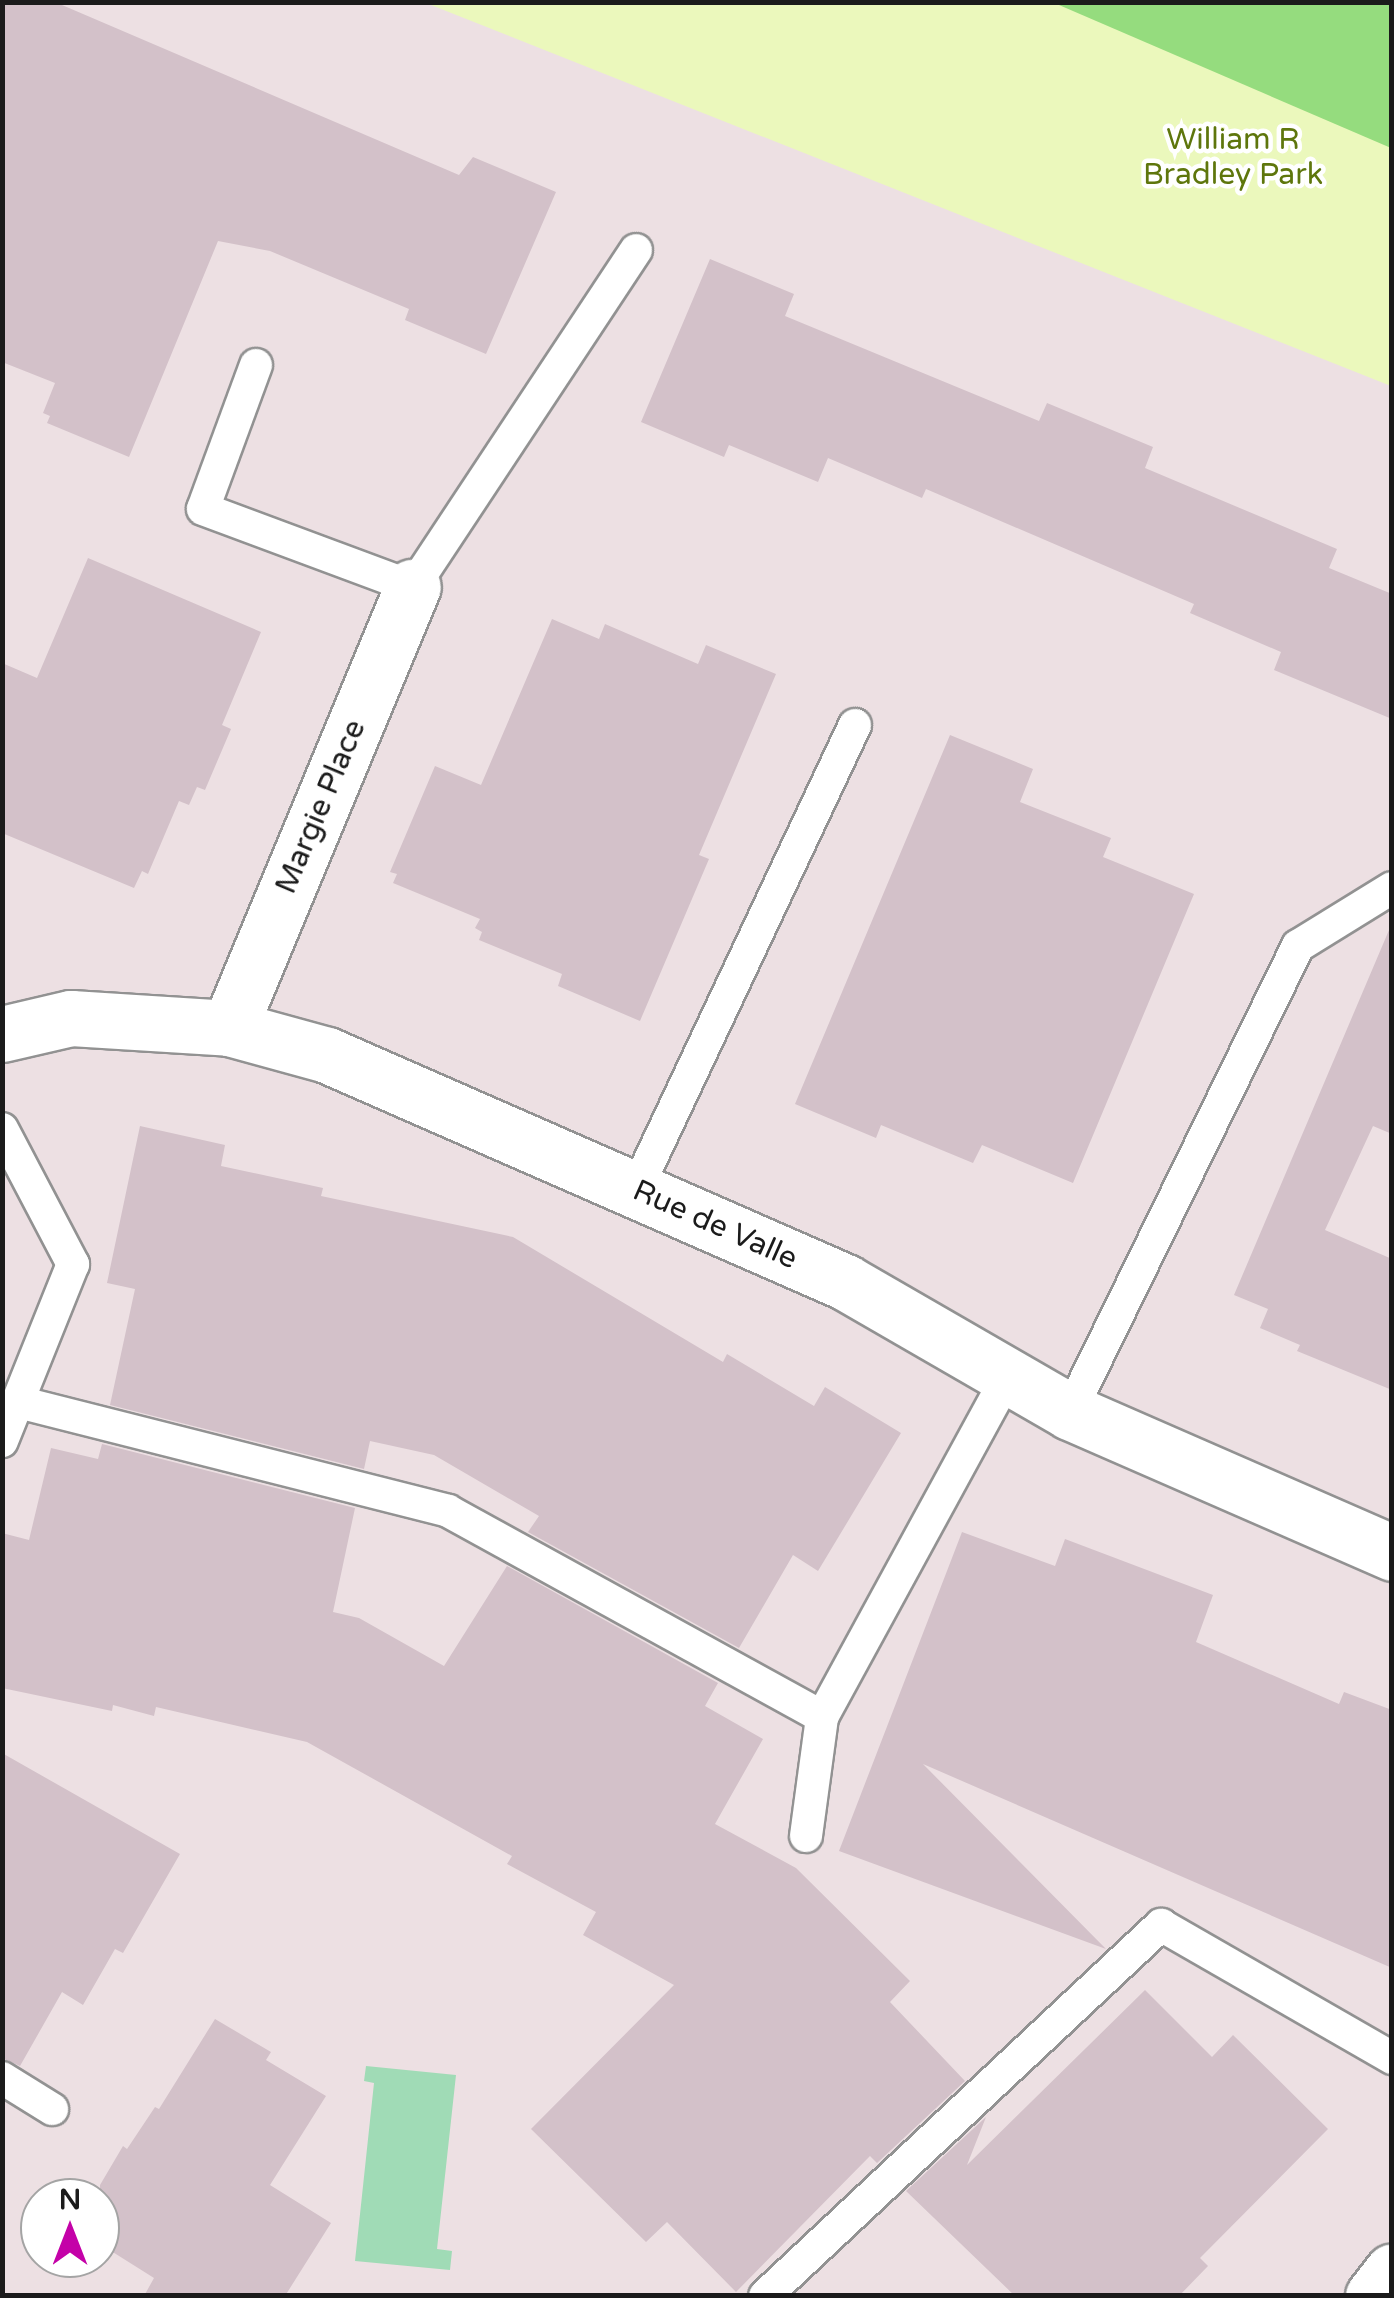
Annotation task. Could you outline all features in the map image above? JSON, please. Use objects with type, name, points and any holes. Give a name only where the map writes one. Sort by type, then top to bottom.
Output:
[{"type":"street","name":"Margie Place","points":[[229,1028],[413,586]]},
{"type":"street","name":"Rue de Valle","points":[[2,1034],[71,1018],[229,1028],[327,1055],[845,1282],[1070,1412],[1392,1553]]},
{"type":"street","points":[[1373,2296],[1392,2272]]},
{"type":"lane","points":[[256,366],[203,509],[413,586],[636,250]]},
{"type":"lane","points":[[636,1190],[855,725]]},
{"type":"lane","points":[[1070,1412],[1298,946],[1392,888]]},
{"type":"lane","points":[[2,1129],[73,1264],[2,1441]]},
{"type":"lane","points":[[806,1836],[822,1717],[1008,1376]]},
{"type":"lane","points":[[18,1402],[448,1511],[822,1717]]},
{"type":"lane","points":[[766,2296],[1161,1925],[1392,2058]]},
{"type":"lane","points":[[2,2078],[52,2109]]},
{"type":"green space","name":"William R Bradley Park","points":[[426,3],[1391,3],[1391,386]]},
{"type":"green space","points":[[1391,3],[1391,148],[1059,5]]},
{"type":"shaded area","points":[[366,2066],[456,2075],[437,2249],[452,2251],[450,2270],[355,2261],[374,2083],[364,2081]]},
{"type":"building","points":[[2,2],[55,2],[459,175],[473,157],[556,192],[486,354],[405,320],[409,309],[270,251],[218,241],[129,457],[47,423],[50,416],[43,413],[55,383],[2,362]]},
{"type":"building","points":[[710,259],[794,294],[785,316],[1039,421],[1047,403],[1153,447],[1145,468],[1337,549],[1329,568],[1392,594],[1392,719],[1274,670],[1281,652],[1190,613],[1194,604],[926,489],[922,498],[828,458],[818,482],[729,445],[724,457],[641,422]]},
{"type":"building","points":[[88,558],[261,632],[222,725],[231,729],[205,790],[197,787],[189,805],[179,801],[148,874],[142,871],[134,888],[2,833],[2,663],[37,678]]},
{"type":"building","points":[[552,619],[599,639],[605,624],[698,664],[706,645],[776,674],[699,855],[709,859],[640,1021],[558,986],[562,974],[479,940],[482,932],[475,928],[480,919],[393,883],[397,874],[390,872],[435,766],[481,785]]},
{"type":"building","points":[[950,735],[1033,769],[1020,802],[1111,838],[1103,857],[1194,894],[1073,1183],[982,1145],[973,1163],[881,1125],[876,1138],[795,1104]]},
{"type":"building","points":[[1392,923],[1392,1134],[1373,1126],[1325,1230],[1392,1259],[1392,1390],[1297,1351],[1300,1345],[1260,1328],[1268,1309],[1234,1295]]},
{"type":"building","points":[[140,1126],[225,1145],[221,1166],[323,1188],[321,1196],[513,1237],[723,1362],[727,1354],[814,1406],[825,1387],[901,1433],[818,1571],[793,1555],[739,1648],[528,1532],[539,1516],[434,1455],[370,1441],[364,1469],[110,1405],[135,1289],[107,1283]]},
{"type":"building","points":[[102,1444],[355,1508],[333,1612],[359,1618],[444,1666],[507,1566],[718,1683],[705,1706],[763,1739],[715,1824],[796,1868],[910,1981],[890,2002],[965,2081],[877,2163],[870,2156],[736,2292],[667,2222],[646,2242],[531,2129],[674,1985],[583,1935],[596,1912],[507,1864],[512,1856],[307,1742],[156,1707],[154,1716],[113,1705],[112,1711],[2,1688],[2,1533],[29,1540],[51,1448],[98,1459]]},
{"type":"building","points":[[962,1532],[1055,1566],[1065,1539],[1213,1595],[1196,1642],[1339,1704],[1344,1692],[1392,1710],[1392,1968],[923,1764],[1106,1949],[839,1851]]},
{"type":"building","points":[[2,1753],[180,1854],[123,1953],[115,1949],[83,2005],[62,1992],[20,2066],[2,2058]]},
{"type":"building","points":[[1145,1990],[1212,2057],[1233,2035],[1328,2129],[1200,2258],[1208,2266],[1179,2296],[1015,2296],[906,2191],[986,2117],[967,2165]]},
{"type":"building","points":[[215,2019],[271,2052],[266,2060],[326,2096],[270,2185],[331,2223],[285,2296],[144,2296],[154,2278],[120,2257],[120,2178],[104,2178],[123,2146],[127,2149],[155,2107],[159,2109]]}]
